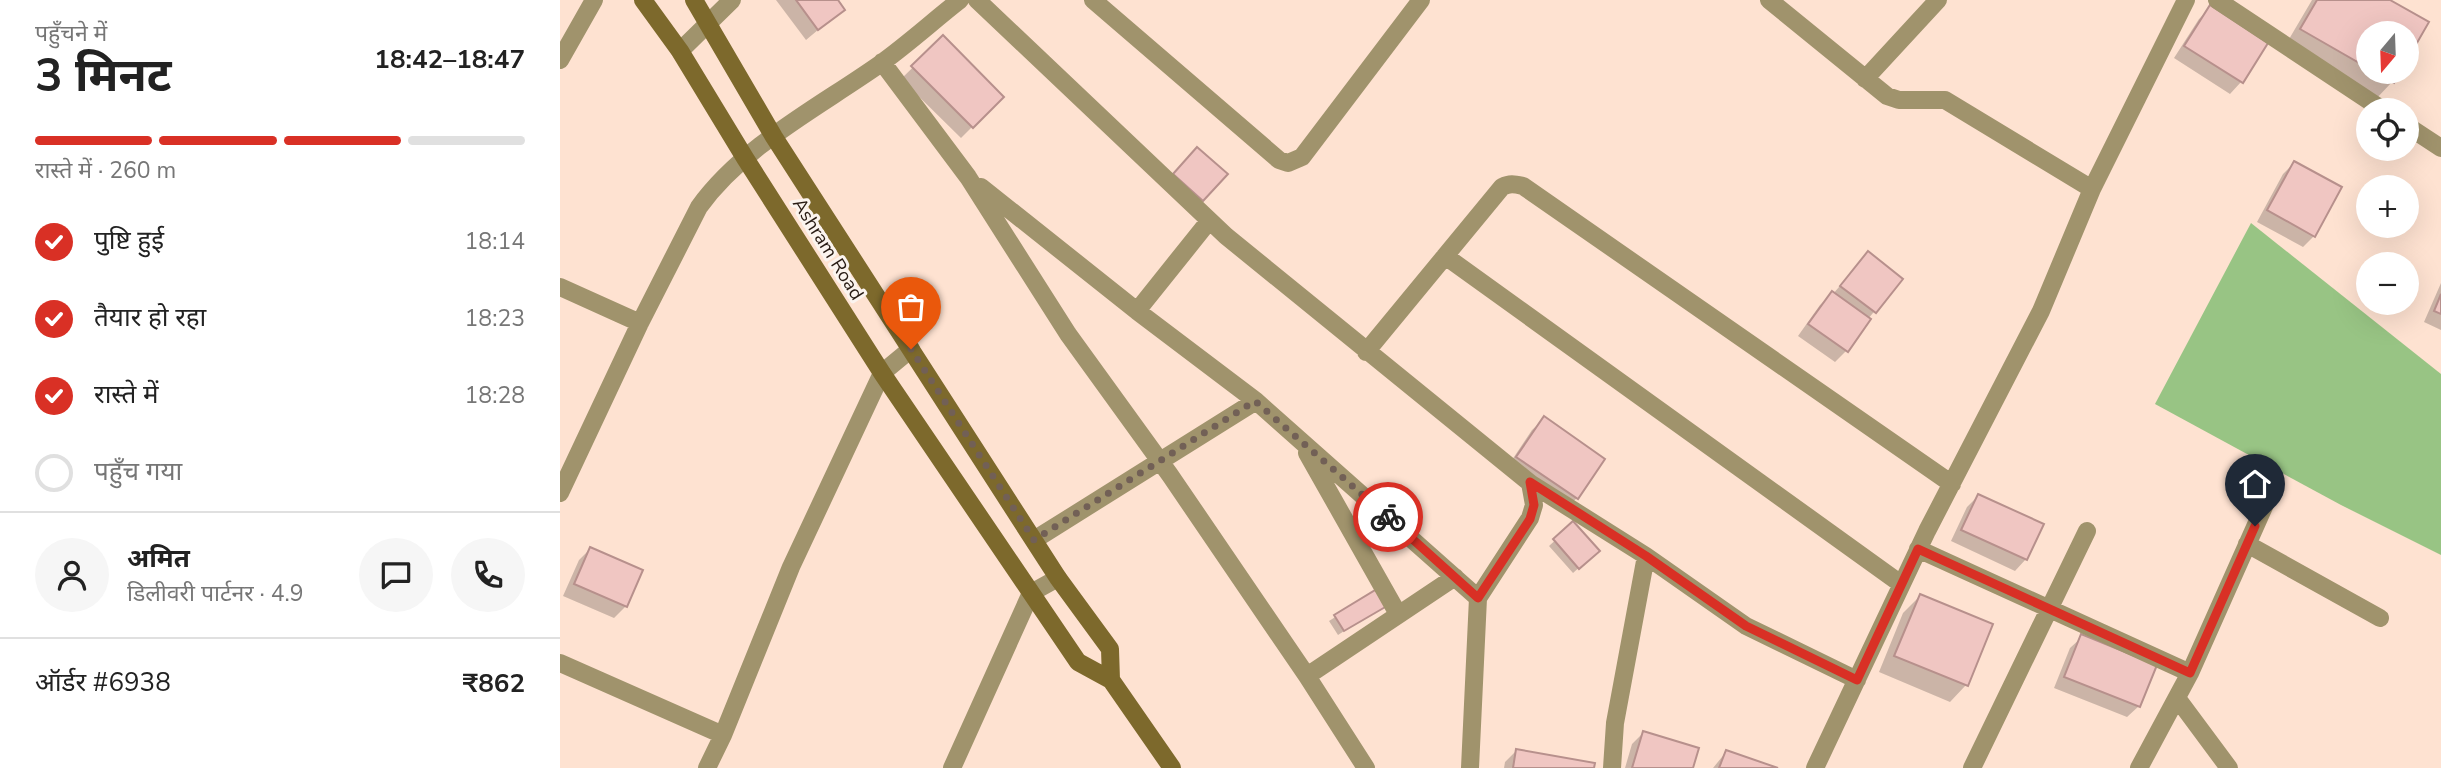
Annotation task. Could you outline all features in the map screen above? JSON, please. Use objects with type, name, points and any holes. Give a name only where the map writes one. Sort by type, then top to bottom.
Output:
[{"type":"street","points":[[560,60],[594,0]]},
{"type":"street","name":"Ashram Road","points":[[643,0],[680,51],[882,373],[1078,662],[1111,680],[1172,768]]},
{"type":"street","name":"Ashram Road","points":[[694,0],[774,136],[1058,578],[1110,649],[1111,680]]},
{"type":"street","points":[[680,51],[732,0]]},
{"type":"street","points":[[560,493],[640,323],[708,194],[745,158],[883,62],[960,0]]},
{"type":"street","points":[[977,0],[1209,221],[1366,352],[1530,482],[1646,556],[1746,626],[1857,680]]},
{"type":"street","points":[[1093,0],[1279,160],[1288,163],[1302,157],[1421,0]]},
{"type":"street","points":[[1769,0],[1892,99],[1945,100],[2092,189]]},
{"type":"street","points":[[1865,79],[1938,0]]},
{"type":"street","points":[[1815,768],[1918,549],[2041,311],[2092,189],[2186,0]]},
{"type":"street","points":[[2217,0],[2365,98]]},
{"type":"street","points":[[883,62],[968,177],[1068,334],[1160,461],[1307,676],[1366,768]]},
{"type":"street","points":[[2419,134],[2441,149]]},
{"type":"street","points":[[968,177],[1255,401],[1478,598]]},
{"type":"street","points":[[1366,352],[1502,187],[1510,183],[1523,186],[1952,484]]},
{"type":"street","points":[[1137,311],[1209,221]]},
{"type":"street","points":[[1445,256],[1901,584]]},
{"type":"street","points":[[560,287],[640,323]]},
{"type":"street","points":[[707,768],[791,567],[882,373],[911,349]]},
{"type":"street","points":[[1034,540],[1255,401]]},
{"type":"street","points":[[1299,439],[1398,614]]},
{"type":"street","points":[[1471,768],[1478,598],[1530,519],[1534,505],[1530,482]]},
{"type":"street","points":[[2139,768],[2190,673],[2271,491]]},
{"type":"street","points":[[1972,768],[2087,531]]},
{"type":"street","points":[[2247,544],[2380,618]]},
{"type":"street","points":[[1918,549],[2190,673]]},
{"type":"street","points":[[1612,768],[1615,723],[1646,556]]},
{"type":"street","points":[[1307,676],[1455,577]]},
{"type":"street","points":[[953,768],[1031,593],[1058,578]]},
{"type":"street","points":[[560,663],[723,735]]},
{"type":"street","points":[[2177,698],[2229,768]]},
{"type":"green space","points":[[2251,223],[2356,306],[2356,315],[2367,315],[2441,374],[2441,555],[2341,505],[2155,404]]},
{"type":"building","points":[[796,0],[838,0],[845,10],[818,30]]},
{"type":"building","points":[[2317,0],[2390,0],[2429,22],[2419,39],[2419,21],[2356,21],[2356,61],[2300,29]]},
{"type":"building","points":[[2210,5],[2268,43],[2243,83],[2184,46]]},
{"type":"building","points":[[943,35],[1004,97],[973,128],[911,66]]},
{"type":"building","points":[[1197,147],[1228,174],[1203,201],[1173,174]]},
{"type":"building","points":[[2294,161],[2342,187],[2315,237],[2267,210]]},
{"type":"building","points":[[1868,251],[1903,279],[1876,313],[1840,286]]},
{"type":"building","points":[[1832,291],[1871,319],[1848,352],[1808,324]]},
{"type":"building","points":[[2441,294],[2441,314],[2434,311]]},
{"type":"building","points":[[1544,416],[1605,459],[1578,499],[1516,457]]},
{"type":"building","points":[[1978,494],[2044,524],[2027,560],[1961,530]]},
{"type":"building","points":[[1573,521],[1600,551],[1579,569],[1553,539]]},
{"type":"building","points":[[590,547],[643,570],[627,607],[574,584]]},
{"type":"building","points":[[1377,589],[1387,606],[1344,631],[1334,615]]},
{"type":"building","points":[[1920,594],[1993,624],[1968,686],[1894,656]]},
{"type":"building","points":[[2081,634],[2157,665],[2140,707],[2064,677]]},
{"type":"building","points":[[1643,731],[1699,748],[1693,768],[1632,768]]},
{"type":"building","points":[[1516,749],[1595,763],[1594,768],[1513,768]]},
{"type":"building","points":[[1726,750],[1778,768],[1719,768]]},
{"type":"way so far","points":[[911,349],[1034,540],[1255,401],[1388,517]]},
{"type":"route","points":[[1388,517],[1478,598],[1530,519],[1534,505],[1530,482],[1646,556],[1746,626],[1857,680],[1918,549],[2190,673],[2255,526]]}]
